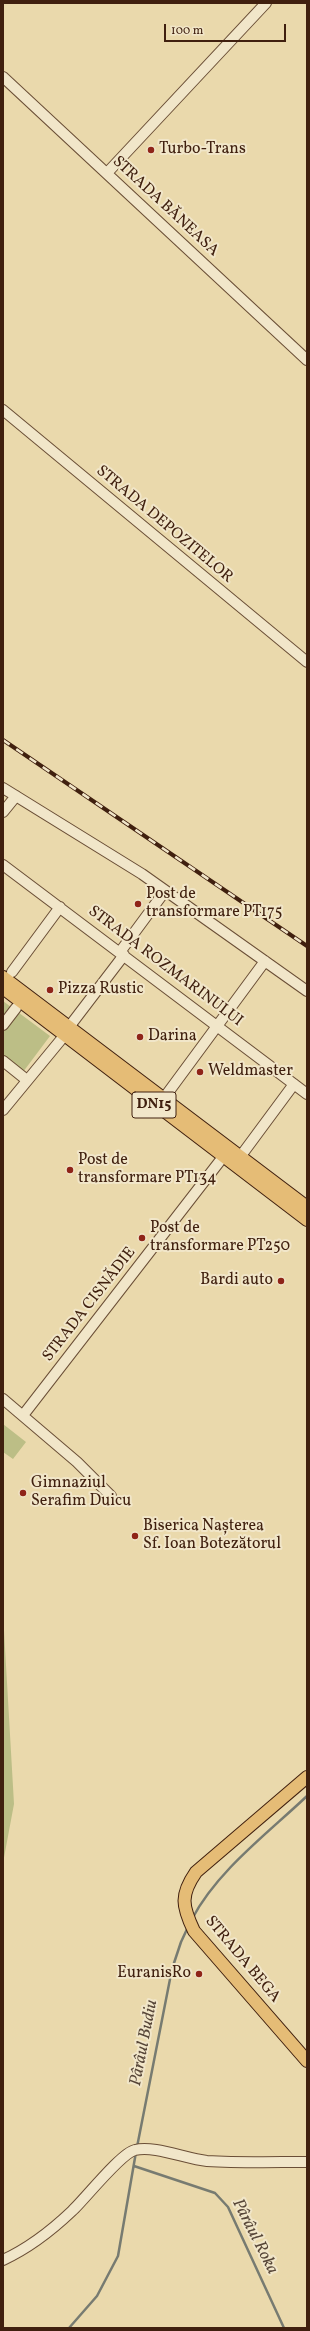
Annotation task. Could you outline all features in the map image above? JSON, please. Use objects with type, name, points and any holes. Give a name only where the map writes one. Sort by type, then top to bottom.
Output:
[{"type":"main road","name":"DN15","points":[[8,974],[66,1032],[223,1157],[307,1220]]},
{"type":"main road","name":"DN15","points":[[3,988],[164,1098],[307,1207]]},
{"type":"main road","name":"STRADA BEGA","points":[[307,1777],[196,1872],[187,1885],[184,1901],[187,1916],[194,1931],[307,2061]]},
{"type":"street","points":[[107,173],[266,3]]},
{"type":"street","name":"STRADA BĂNEASA","points":[[3,77],[307,360]]},
{"type":"street","name":"STRADA DEPOZITELOR","points":[[3,410],[307,662]]},
{"type":"street","points":[[3,788],[142,874],[307,991]]},
{"type":"street","points":[[3,812],[16,796]]},
{"type":"street","name":"STRADA ROZMARINULUI","points":[[3,864],[307,1094]]},
{"type":"street","points":[[3,1110],[66,1032],[165,891]]},
{"type":"street","points":[[8,974],[60,907]]},
{"type":"street","points":[[164,1098],[265,961]]},
{"type":"street","points":[[3,1025],[16,1008]]},
{"type":"street","points":[[3,1061],[23,1076]]},
{"type":"street","points":[[240,1157],[294,1084]]},
{"type":"street","name":"STRADA CISNĂDIE","points":[[24,1414],[223,1157]]},
{"type":"street","points":[[3,1399],[24,1414],[77,1462],[111,1496]]},
{"type":"street","points":[[3,2260],[21,2252],[41,2238],[73,2211],[129,2153],[145,2149],[206,2160],[307,2162]]},
{"type":"green space","points":[[3,1001],[50,1036],[23,1072],[3,1058]]},
{"type":"green space","points":[[3,1424],[26,1442],[13,1459],[3,1452]]},
{"type":"green space","points":[[3,1613],[14,1804],[3,1863]]},
{"type":"waterway","name":"Pârâul Budiu","points":[[192,1919],[203,1901],[229,1869],[244,1853],[307,1796]]},
{"type":"waterway","name":"Pârâul Budiu","points":[[137,2147],[172,1969],[181,1942],[188,1927]]},
{"type":"waterway","name":"Pârâul Budiu","points":[[69,2328],[97,2296],[118,2256],[136,2152]]},
{"type":"waterway","name":"Pârâul Roka","points":[[134,2166],[215,2193],[228,2207],[284,2328]]},
{"type":"railway","points":[[3,740],[307,946]]},
{"type":"place","name":"Turbo-Trans","points":[[151,150]]},
{"type":"place","name":"Post de transformare PT175","points":[[138,904]]},
{"type":"place","name":"Pizza Rustic","points":[[50,990]]},
{"type":"place","name":"Darina","points":[[140,1037]]},
{"type":"place","name":"Weldmaster","points":[[200,1072]]},
{"type":"place","name":"Post de transformare PT134","points":[[70,1170]]},
{"type":"place","name":"Post de transformare PT250","points":[[142,1238]]},
{"type":"place","name":"Bardi auto","points":[[281,1281]]},
{"type":"place","name":"Gimnaziul Serafim Duicu","points":[[23,1493]]},
{"type":"place","name":"Biserica Nașterea Sf. Ioan Botezătorul","points":[[135,1536]]},
{"type":"place","name":"EuranisRo","points":[[199,1974]]}]
